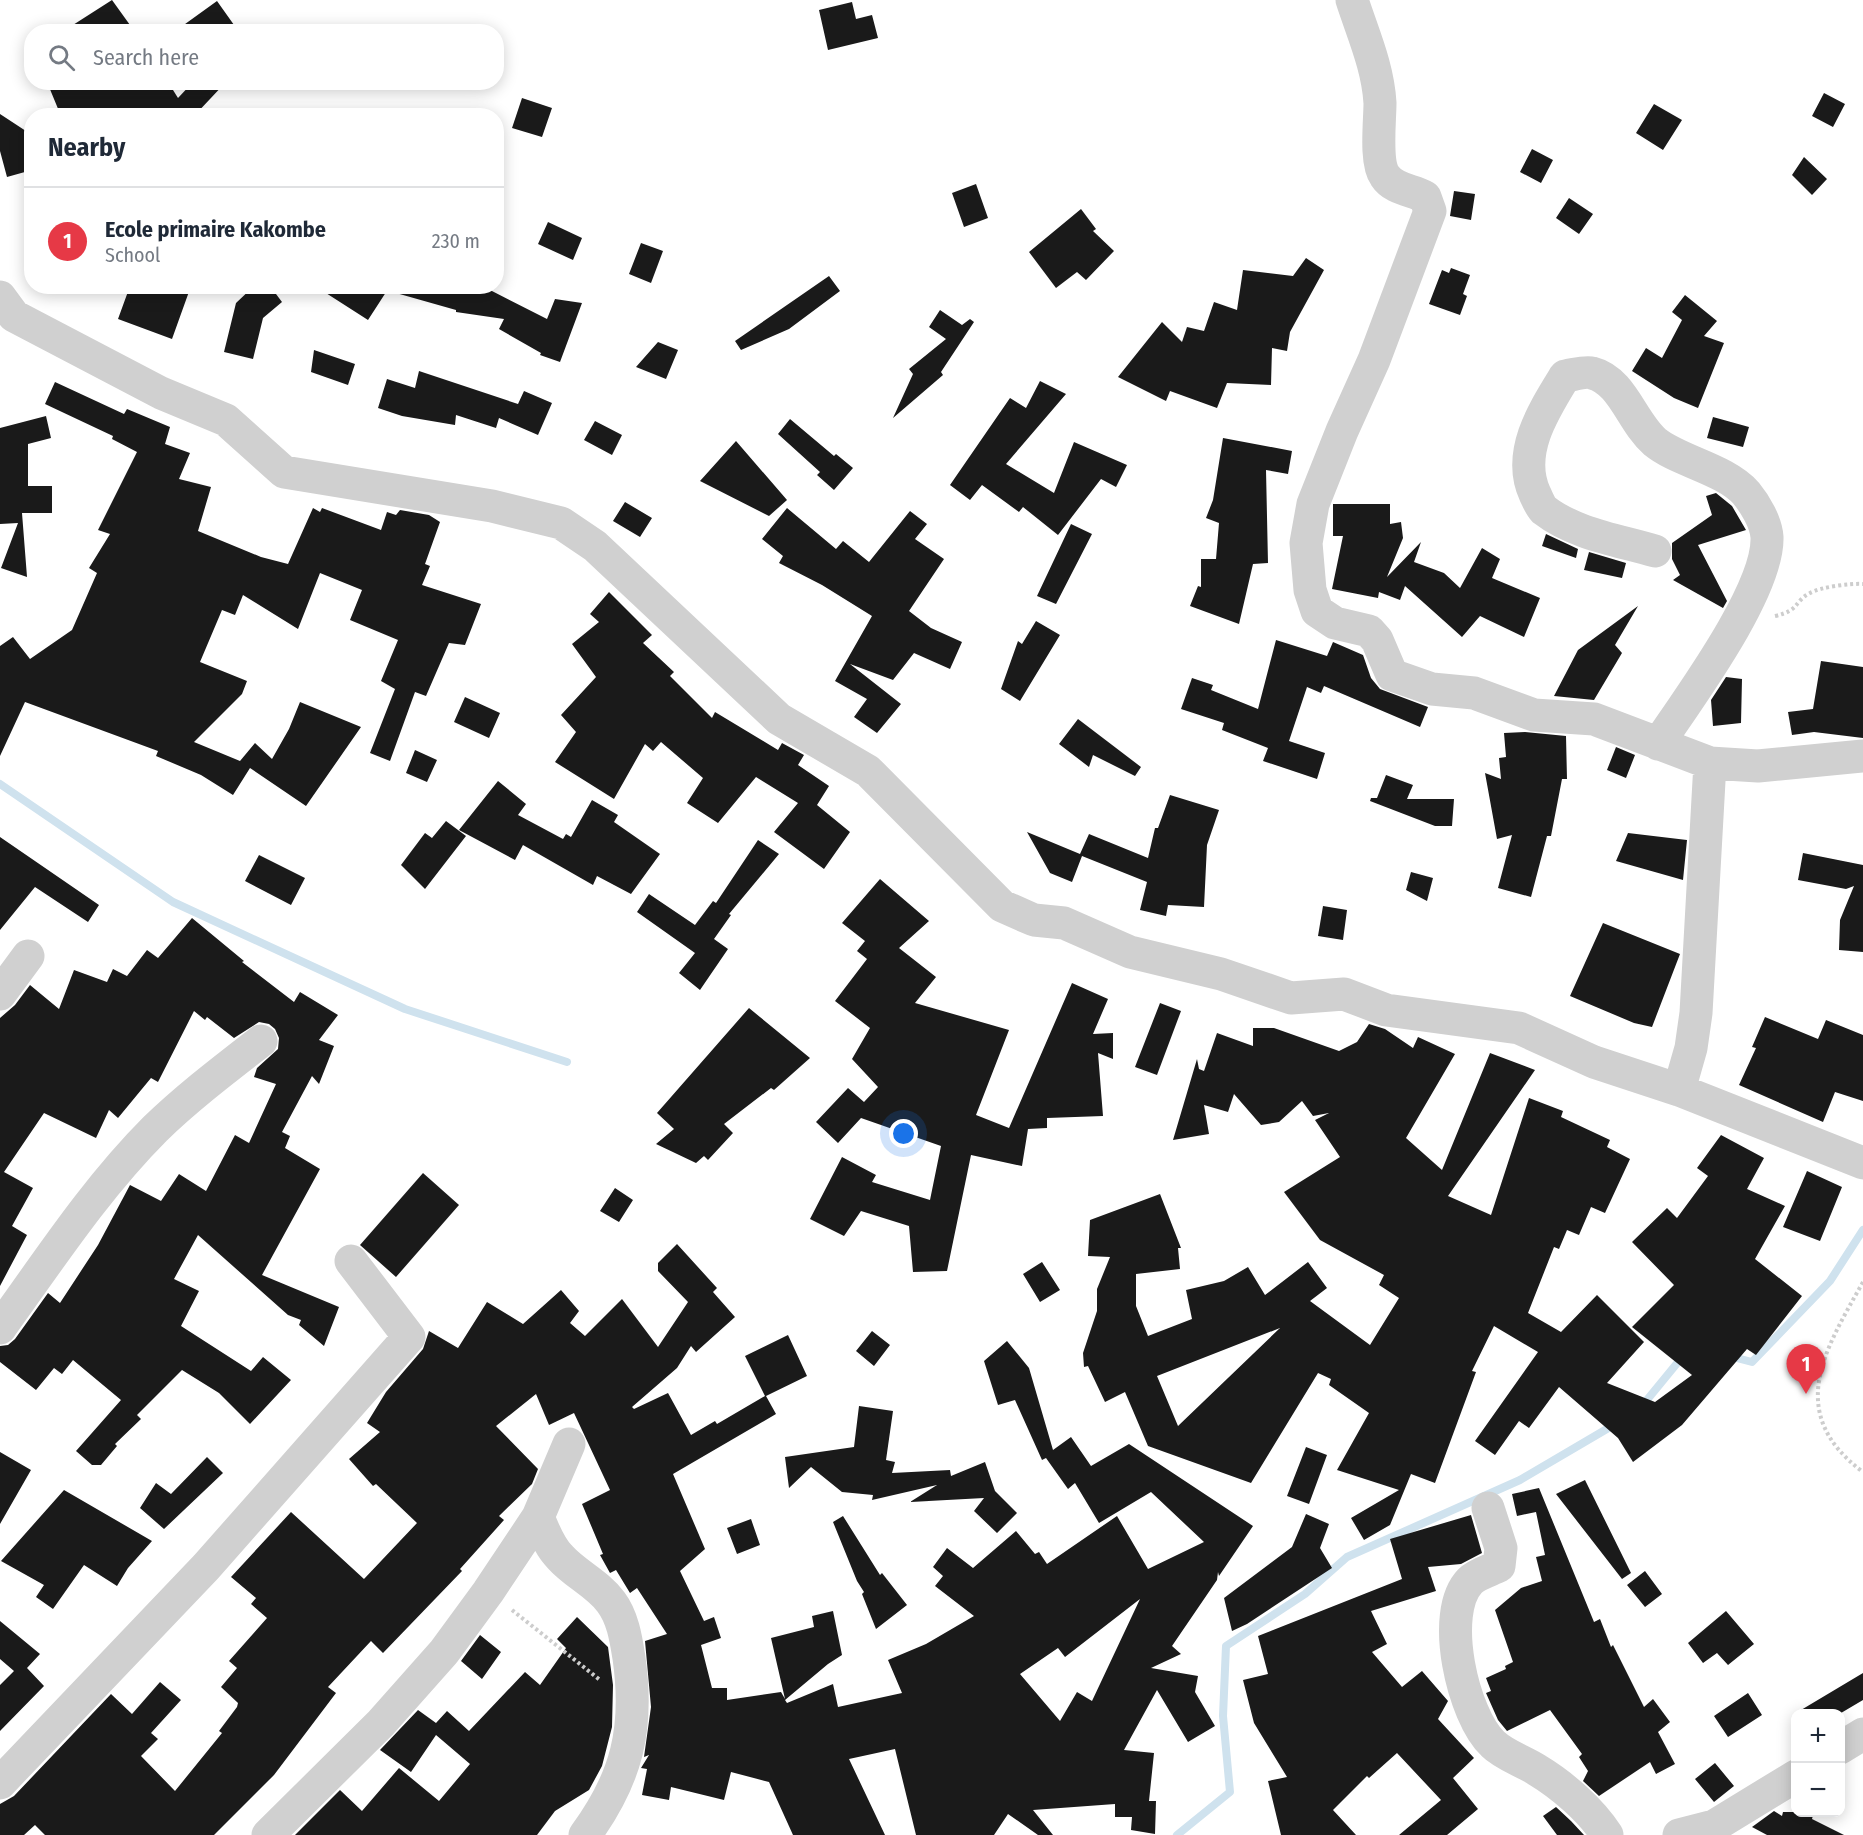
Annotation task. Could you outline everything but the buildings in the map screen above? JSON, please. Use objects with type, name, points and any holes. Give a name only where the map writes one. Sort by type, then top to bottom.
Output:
[{"type":"street","points":[[1352,0],[1373,63],[1380,99],[1379,159],[1384,176],[1392,183],[1425,197],[1430,212],[1374,360],[1342,430],[1313,504],[1306,543],[1312,602],[1317,610],[1335,622],[1370,631],[1377,640],[1392,675],[1432,689],[1474,693],[1534,715],[1594,719],[1710,763],[1758,766],[1863,756]]},
{"type":"street","points":[[0,297],[14,316],[161,393],[226,420],[284,472],[472,502],[561,523],[595,546],[779,719],[868,771],[1002,906],[1034,920],[1064,923],[1130,952],[1221,974],[1291,998],[1344,994],[1386,1010],[1519,1028],[1594,1062],[1679,1090],[1863,1163]]},
{"type":"street","points":[[1655,551],[1589,532],[1563,522],[1542,508],[1527,474],[1540,417],[1565,376],[1591,373],[1608,382],[1623,396],[1632,416],[1645,434],[1660,446],[1707,468],[1744,491],[1760,513],[1767,535],[1765,560],[1748,600],[1658,744]]},
{"type":"street","points":[[1679,1090],[1691,1048],[1696,1013],[1710,763]]},
{"type":"street","points":[[0,994],[28,956]]},
{"type":"street","points":[[0,1328],[86,1209],[155,1130],[200,1089],[261,1041]]},
{"type":"street","points":[[0,1783],[206,1567],[409,1337],[351,1261]]},
{"type":"street","points":[[268,1835],[381,1723],[444,1652],[488,1592],[538,1517],[569,1444]]},
{"type":"street","points":[[1488,1508],[1501,1548],[1499,1566],[1470,1581],[1459,1603],[1453,1630],[1465,1694],[1476,1718],[1493,1744],[1539,1771],[1581,1805],[1607,1835]]},
{"type":"street","points":[[538,1517],[550,1544],[560,1558],[610,1600],[619,1614],[626,1642],[634,1706],[627,1753],[611,1793],[585,1835]]},
{"type":"street","points":[[1845,1745],[1863,1734]]},
{"type":"street","points":[[1679,1835],[1714,1826],[1791,1779]]},
{"type":"path","points":[[1732,627],[1792,612],[1810,593],[1854,583],[1863,584]]},
{"type":"path","points":[[1863,1282],[1820,1368],[1816,1400],[1825,1431],[1853,1465],[1863,1472]]},
{"type":"path","points":[[488,1592],[634,1706]]},
{"type":"waterway","points":[[0,784],[173,902],[405,1009],[567,1062]]},
{"type":"waterway","points":[[1729,1356],[1752,1362],[1830,1281],[1863,1230]]},
{"type":"waterway","points":[[1642,1406],[1683,1356]]},
{"type":"waterway","points":[[1177,1835],[1230,1792],[1223,1716],[1226,1646],[1305,1594],[1347,1557],[1520,1480],[1617,1423]]},
{"type":"place","name":"Ecole primaire Kakombe","points":[[1806,1394]]}]
